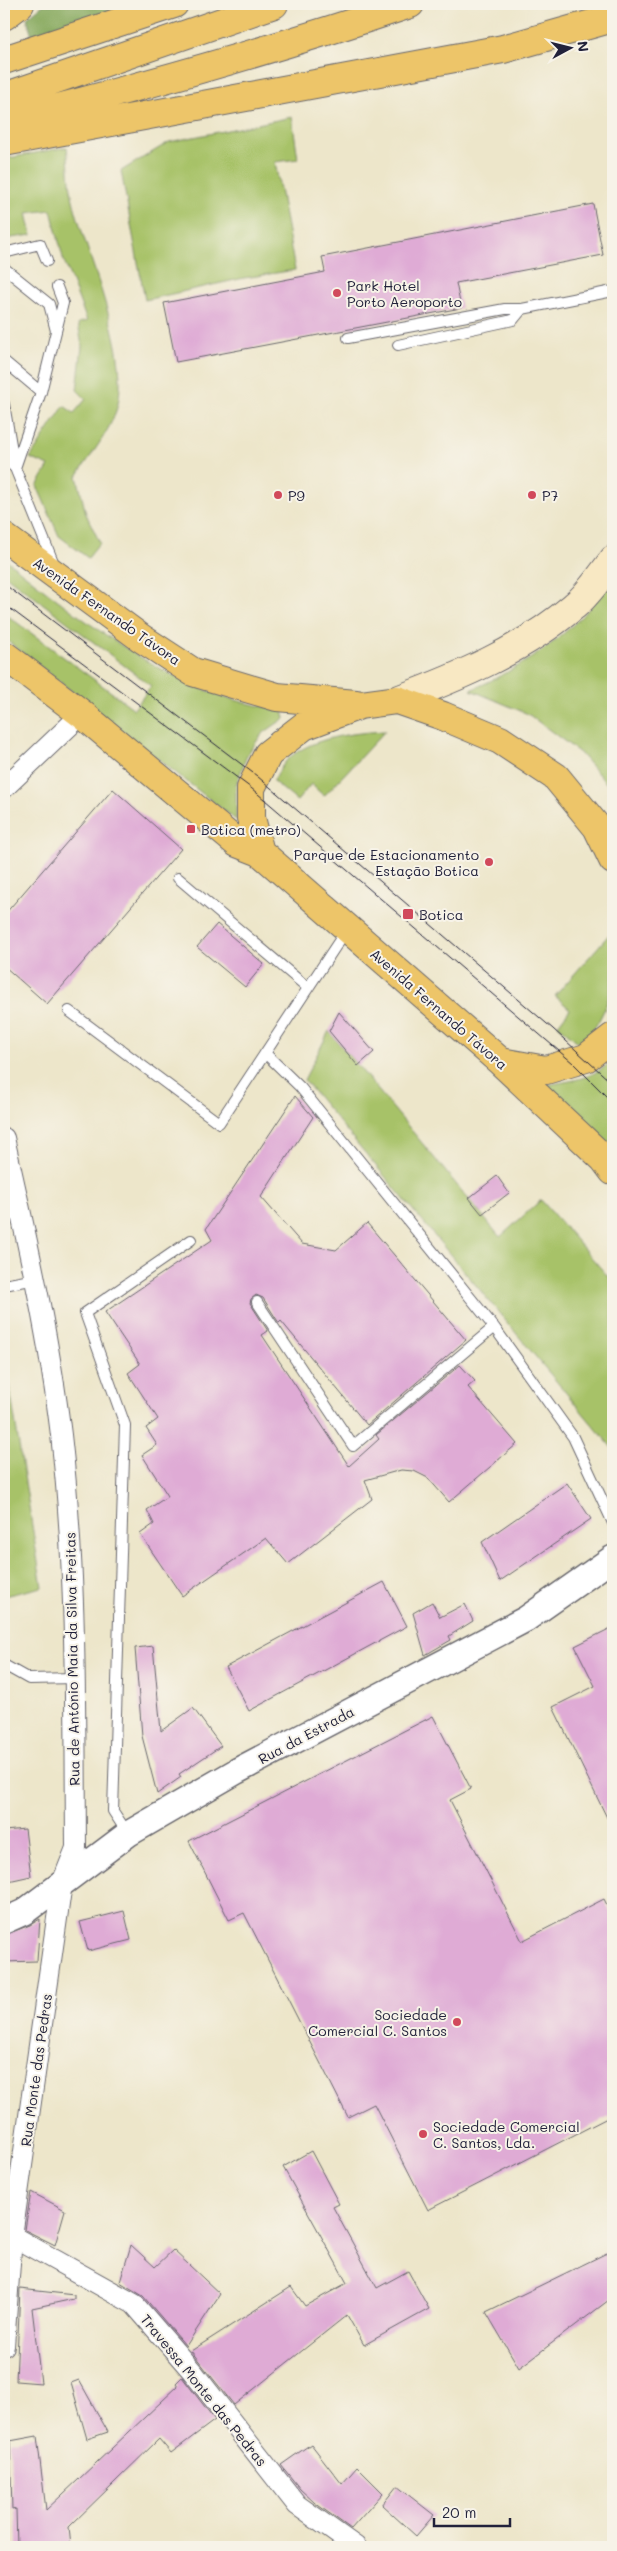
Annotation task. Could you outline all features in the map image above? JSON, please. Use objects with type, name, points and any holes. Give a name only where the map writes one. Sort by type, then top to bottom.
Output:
[{"type":"main road","points":[[4,16],[20,4]]},
{"type":"main road","points":[[4,60],[174,4]]},
{"type":"main road","points":[[4,96],[274,4]]},
{"type":"main road","points":[[4,122],[193,72],[305,39],[410,4]]},
{"type":"main road","points":[[4,142],[503,49],[613,18]]},
{"type":"main road","name":"Avenida Fernando Távora","points":[[4,537],[141,638],[193,672],[277,697],[360,705]]},
{"type":"main road","points":[[397,700],[432,687],[526,642],[575,605],[613,560]]},
{"type":"main road","name":"Avenida Fernando Távora","points":[[4,655],[82,714],[237,843],[260,852],[501,1062],[604,1159],[613,1171]]},
{"type":"main road","name":"Avenida Fernando Távora","points":[[260,852],[251,818],[251,788],[268,754],[304,726],[360,705],[397,700],[443,716],[500,740],[556,777],[596,827],[613,860]]},
{"type":"main road","points":[[501,1062],[546,1070],[586,1058],[613,1037]]},
{"type":"street","points":[[4,788],[82,714]]},
{"type":"street","name":"Rua de António Maia da Silva Freitas","points":[[4,1138],[36,1279],[61,1434],[72,1563],[76,1848],[62,1883]]},
{"type":"street","name":"Rua da Estrada","points":[[4,1921],[24,1912],[128,1834],[237,1771],[526,1619],[613,1558]]},
{"type":"street","name":"Rua Monte das Pedras","points":[[4,2346],[12,2236],[62,1883]]},
{"type":"street","name":"Travessa Monte das Pedras","points":[[12,2236],[134,2304],[192,2372],[297,2505],[356,2547]]},
{"type":"lane","points":[[4,253],[40,244],[47,261]]},
{"type":"lane","points":[[4,268],[49,304],[56,332]]},
{"type":"lane","points":[[14,468],[41,392],[63,303],[57,287]]},
{"type":"lane","points":[[348,338],[505,309],[522,309],[613,291]]},
{"type":"lane","points":[[398,345],[513,320],[522,309]]},
{"type":"lane","points":[[4,360],[41,392]]},
{"type":"lane","points":[[4,404],[14,468],[37,527],[61,579]]},
{"type":"lane","points":[[4,458],[14,468]]},
{"type":"lane","points":[[178,878],[308,988]]},
{"type":"lane","points":[[69,1011],[219,1123],[348,928]]},
{"type":"lane","points":[[265,1053],[300,1087],[494,1326],[573,1437],[613,1523]]},
{"type":"lane","points":[[128,1834],[113,1811],[125,1425],[85,1313],[191,1240]]},
{"type":"lane","points":[[4,1285],[36,1279]]},
{"type":"lane","points":[[257,1302],[353,1446],[494,1326]]},
{"type":"lane","points":[[4,1664],[29,1679],[75,1678]]},
{"type":"green space","points":[[44,4],[134,4],[32,36],[27,18]]},
{"type":"green space","points":[[292,117],[298,159],[275,162],[295,270],[244,278],[145,300],[121,171],[169,142]]},
{"type":"green space","points":[[67,147],[73,200],[106,306],[119,363],[120,389],[113,420],[77,476],[86,514],[100,543],[88,558],[59,536],[37,486],[49,466],[30,458],[64,406],[74,413],[86,399],[77,390],[82,346],[78,323],[87,321],[63,258],[51,210],[27,213],[32,235],[4,239],[4,159]]},
{"type":"green space","points":[[4,558],[100,631],[170,674],[207,690],[244,702],[283,709],[285,718],[262,734],[247,755],[236,785],[236,820],[4,638],[4,613],[134,709],[151,686],[4,574]]},
{"type":"green space","points":[[613,579],[613,791],[580,753],[528,714],[471,690],[514,669],[550,645],[582,616]]},
{"type":"green space","points":[[385,731],[324,796],[311,784],[297,801],[273,781],[289,758],[310,745],[334,737]]},
{"type":"green space","points":[[613,930],[613,977],[606,1006],[591,1032],[580,1044],[558,1025],[570,1009],[555,996]]},
{"type":"green space","points":[[329,1031],[500,1237],[541,1200],[613,1282],[613,1449],[304,1080]]},
{"type":"green space","points":[[613,1060],[613,1150],[545,1085],[590,1075]]},
{"type":"green space","points":[[4,1352],[42,1587],[4,1596]]},
{"type":"building","name":"Park Hotel Porto Aeroporto","points":[[593,204],[603,255],[456,283],[461,308],[176,362],[164,303],[325,272],[322,257]]},
{"type":"building","points":[[113,789],[181,849],[47,1004],[4,966],[4,915]]},
{"type":"building","points":[[217,924],[264,964],[245,987],[197,947]]},
{"type":"building","points":[[339,1012],[374,1052],[358,1066],[329,1031]]},
{"type":"building","points":[[295,1096],[313,1117],[261,1197],[302,1244],[336,1250],[367,1223],[466,1340],[367,1425],[281,1321],[279,1323],[263,1298],[256,1295],[251,1299],[250,1303],[268,1331],[262,1335],[349,1466],[379,1439],[376,1435],[460,1365],[475,1381],[468,1387],[517,1444],[449,1502],[428,1478],[414,1471],[401,1470],[365,1480],[372,1499],[288,1564],[266,1538],[182,1596],[140,1534],[154,1524],[147,1510],[168,1496],[142,1455],[157,1445],[146,1428],[158,1419],[128,1373],[140,1364],[105,1312],[212,1240],[206,1229]]},
{"type":"building","points":[[497,1176],[509,1193],[482,1214],[469,1198]]},
{"type":"building","points":[[567,1483],[591,1519],[500,1581],[482,1542]]},
{"type":"building","points":[[384,1582],[407,1626],[249,1711],[226,1667]]},
{"type":"building","points":[[432,1602],[440,1617],[465,1604],[473,1621],[449,1636],[451,1640],[425,1655],[413,1613]]},
{"type":"building","points":[[613,1627],[613,1830],[553,1707],[595,1686],[575,1646]]},
{"type":"building","points":[[153,1646],[161,1731],[193,1708],[221,1746],[179,1774],[181,1777],[157,1794],[142,1736],[135,1648]]},
{"type":"building","name":"Sociedade Comercial C. Santos","points":[[433,1716],[471,1789],[450,1800],[522,1941],[604,1899],[613,1917],[613,2115],[428,2210],[374,2104],[348,2117],[244,1913],[229,1920],[189,1841]]},
{"type":"building","points":[[25,1829],[31,1876],[4,1882],[4,1831]]},
{"type":"building","points":[[124,1911],[131,1940],[88,1951],[80,1922]]},
{"type":"building","points":[[40,1919],[37,1961],[4,1962],[4,1935]]},
{"type":"building","points":[[311,2151],[339,2204],[333,2207],[377,2288],[408,2271],[429,2309],[364,2345],[347,2315],[234,2405],[191,2351],[291,2287],[305,2306],[347,2283],[283,2167]]},
{"type":"building","points":[[31,2192],[65,2210],[55,2245],[25,2230]]},
{"type":"building","points":[[131,2245],[155,2267],[173,2250],[220,2294],[186,2346],[143,2296],[120,2282]]},
{"type":"building","points":[[613,2250],[613,2297],[519,2368],[486,2312]]},
{"type":"building","points":[[20,2289],[74,2295],[74,2299],[32,2308],[41,2383],[16,2381]]},
{"type":"building","points":[[182,2377],[215,2420],[171,2453],[159,2439],[69,2527],[71,2547],[17,2547],[16,2509],[12,2510],[10,2441],[37,2436],[46,2510],[178,2386],[176,2383]]},
{"type":"building","points":[[79,2380],[108,2432],[87,2439],[71,2383]]},
{"type":"building","points":[[311,2444],[342,2484],[357,2467],[383,2493],[351,2529],[315,2503],[300,2489],[281,2465]]},
{"type":"building","points":[[397,2486],[434,2515],[416,2536],[382,2505]]},
{"type":"tram line","points":[[4,584],[257,776],[553,1029],[613,1084]]},
{"type":"tram line","points":[[4,604],[251,788],[573,1063],[613,1103]]},
{"type":"place","name":"Park Hotel Porto Aeroporto","points":[[337,293]]},
{"type":"place","name":"P9","points":[[278,495]]},
{"type":"place","name":"P7","points":[[532,495]]},
{"type":"place","name":"Botica (metro)","points":[[191,829]]},
{"type":"place","name":"Parque de Estacionamento Estação Botica","points":[[489,862]]},
{"type":"place","name":"Botica","points":[[408,914]]},
{"type":"place","name":"Sociedade Comercial C. Santos","points":[[457,2022]]},
{"type":"place","name":"Sociedade Comercial C. Santos, Lda.","points":[[423,2134]]}]
